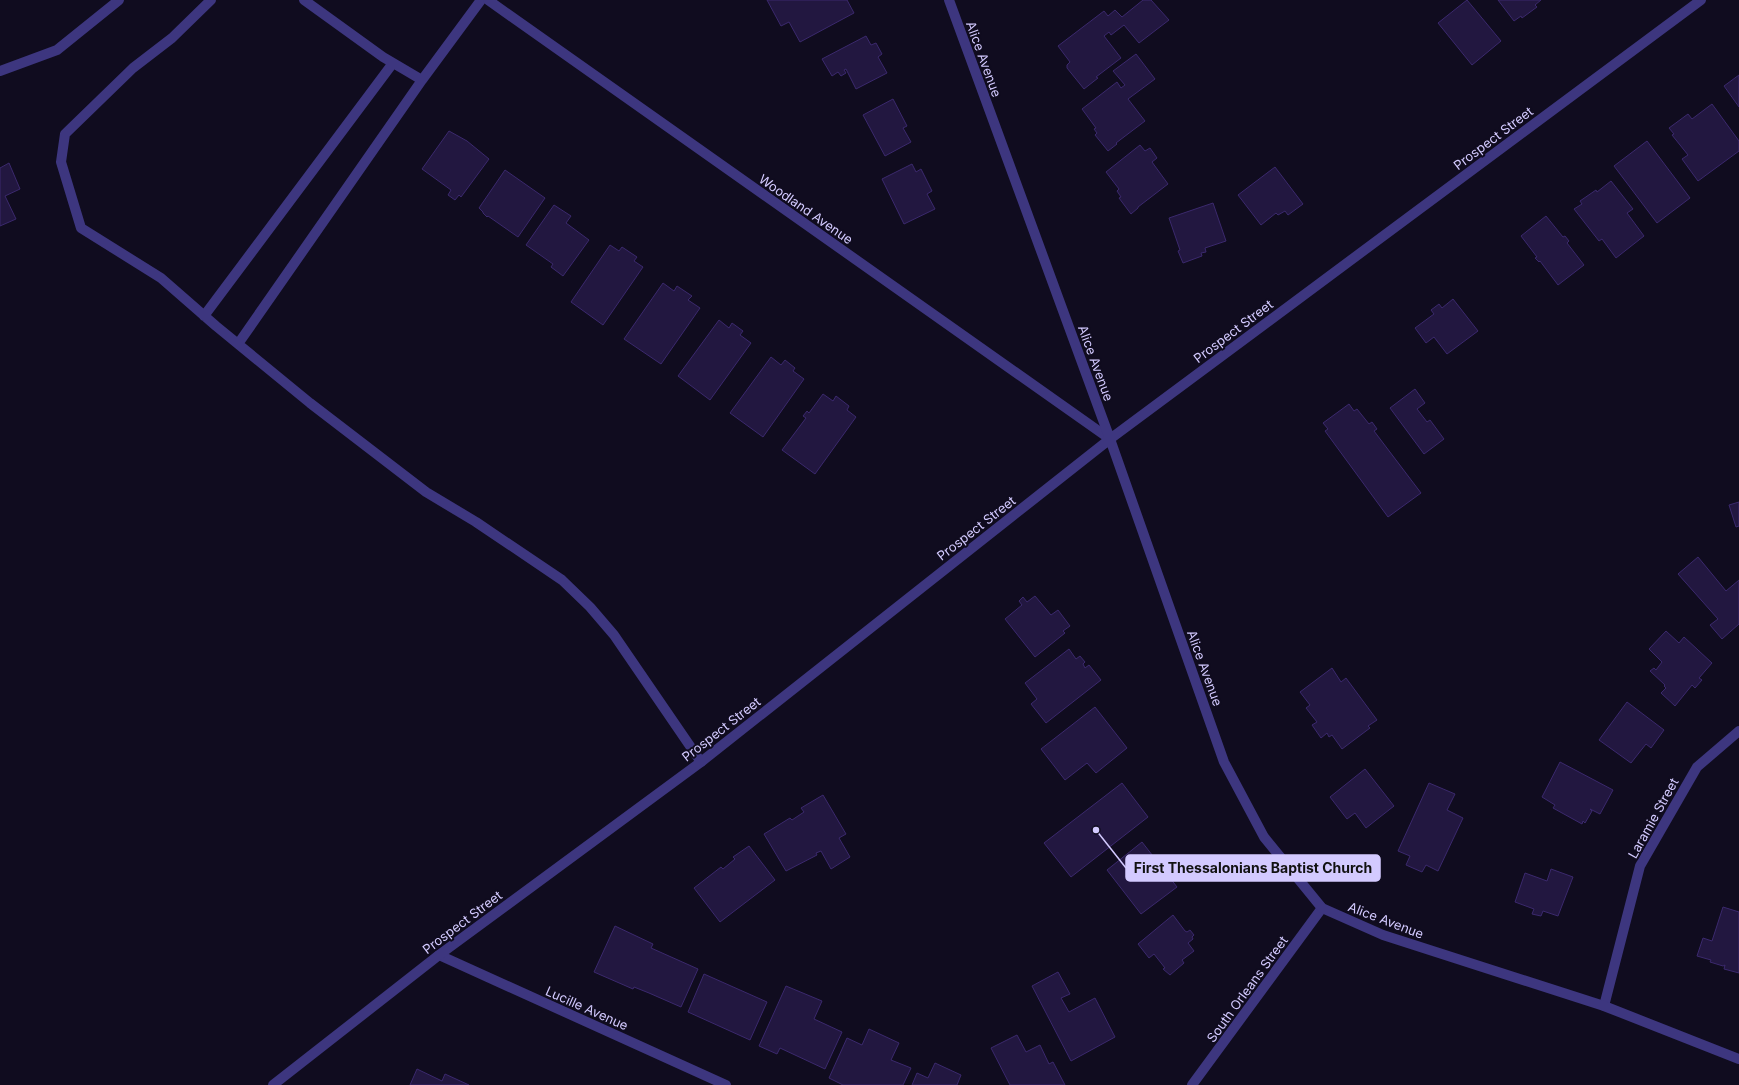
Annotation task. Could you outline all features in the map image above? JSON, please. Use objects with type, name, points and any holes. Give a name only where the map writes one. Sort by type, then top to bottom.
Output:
[{"type":"street","points":[[0,71],[57,50],[119,0]]},
{"type":"street","points":[[211,0],[172,38],[133,68],[65,134],[61,162],[81,228],[161,278],[204,316],[310,403],[426,492],[476,522],[562,580],[590,607],[614,635],[701,762]]},
{"type":"street","points":[[304,0],[393,63],[422,80]]},
{"type":"street","points":[[238,344],[422,80],[481,0]]},
{"type":"street","name":"Woodland Avenue","points":[[488,0],[1110,439]]},
{"type":"street","name":"Alice Avenue","points":[[949,0],[1110,439],[1224,762],[1264,837],[1322,908],[1383,935],[1604,1006],[1739,1058]]},
{"type":"street","name":"Prospect Street","points":[[273,1085],[439,955],[701,762],[1110,439],[1701,0]]},
{"type":"street","points":[[204,316],[393,63]]},
{"type":"street","name":"Laramie Street","points":[[1604,1006],[1640,866],[1697,767],[1739,731]]},
{"type":"street","name":"South Orleans Street","points":[[1192,1085],[1322,908]]},
{"type":"street","name":"Lucille Avenue","points":[[439,955],[726,1085]]},
{"type":"building","points":[[767,0],[847,0],[854,13],[800,42],[789,22],[781,26]]},
{"type":"building","points":[[1143,0],[1151,0],[1169,20],[1139,43],[1124,25],[1111,35],[1109,32],[1104,36],[1121,58],[1096,77],[1098,78],[1084,89],[1067,68],[1067,65],[1070,62],[1058,46],[1104,11],[1108,16],[1115,10],[1122,17]]},
{"type":"building","points":[[1467,0],[1501,41],[1472,65],[1438,23]]},
{"type":"building","points":[[1498,0],[1541,0],[1535,5],[1537,7],[1522,18],[1521,16],[1514,21]]},
{"type":"building","points":[[866,36],[871,45],[876,43],[882,54],[878,57],[887,73],[856,89],[846,69],[844,70],[846,73],[841,76],[838,72],[832,76],[822,59]]},
{"type":"building","points":[[1136,54],[1155,79],[1128,99],[1145,121],[1108,151],[1095,135],[1097,133],[1094,129],[1096,128],[1082,109],[1117,82],[1121,88],[1125,85],[1113,71]]},
{"type":"building","points":[[1739,75],[1739,107],[1724,86]]},
{"type":"building","points":[[893,99],[907,126],[903,128],[911,142],[885,156],[863,115]]},
{"type":"building","points":[[1712,104],[1739,141],[1739,151],[1698,181],[1682,159],[1688,155],[1672,135],[1674,134],[1669,128],[1688,114],[1692,119]]},
{"type":"building","points":[[449,131],[467,141],[489,159],[461,197],[459,195],[455,200],[448,195],[451,190],[422,169]]},
{"type":"building","points":[[1647,141],[1690,198],[1657,223],[1614,166]]},
{"type":"building","points":[[1140,145],[1145,151],[1150,148],[1157,158],[1152,162],[1168,184],[1131,214],[1119,198],[1121,197],[1117,191],[1119,189],[1106,172]]},
{"type":"building","points":[[9,163],[20,189],[5,196],[16,219],[0,226],[0,168]]},
{"type":"building","points":[[912,164],[916,172],[921,169],[932,191],[927,194],[935,209],[904,224],[882,179]]},
{"type":"building","points":[[1275,167],[1303,204],[1288,215],[1285,211],[1278,215],[1276,213],[1261,225],[1238,195]]},
{"type":"building","points":[[505,170],[545,198],[518,237],[488,216],[487,217],[479,208]]},
{"type":"building","points":[[1611,181],[1633,209],[1627,213],[1644,236],[1616,258],[1602,239],[1599,241],[1574,209],[1582,204],[1580,201],[1596,190],[1597,192]]},
{"type":"building","points":[[1213,203],[1226,241],[1205,248],[1206,252],[1201,253],[1202,256],[1183,263],[1178,251],[1180,250],[1169,218]]},
{"type":"building","points":[[554,205],[571,216],[566,223],[589,240],[563,276],[551,267],[553,264],[526,245]]},
{"type":"building","points":[[1546,216],[1563,237],[1565,236],[1569,241],[1567,243],[1584,265],[1558,285],[1540,261],[1539,262],[1535,258],[1537,257],[1521,236]]},
{"type":"building","points":[[610,245],[619,251],[622,247],[637,257],[634,261],[643,267],[603,325],[571,302]]},
{"type":"building","points":[[663,283],[674,291],[677,286],[692,296],[688,300],[700,308],[661,364],[624,339]]},
{"type":"building","points":[[1453,299],[1478,331],[1447,354],[1434,337],[1426,343],[1415,328],[1434,314],[1431,310],[1439,304],[1442,308]]},
{"type":"building","points":[[719,320],[729,328],[732,323],[743,331],[740,335],[751,343],[710,400],[678,376]]},
{"type":"building","points":[[771,357],[781,365],[785,360],[795,368],[793,371],[804,379],[763,437],[730,413]]},
{"type":"building","points":[[1415,389],[1425,403],[1417,409],[1427,422],[1430,420],[1444,439],[1424,454],[1390,408]]},
{"type":"building","points":[[823,394],[833,401],[836,396],[849,406],[847,410],[856,417],[815,474],[782,450],[806,418],[803,416],[807,411],[809,413]]},
{"type":"building","points":[[1349,404],[1354,411],[1357,409],[1369,424],[1372,422],[1377,429],[1374,431],[1421,493],[1388,517],[1325,431],[1328,429],[1323,423]]},
{"type":"building","points":[[1739,502],[1739,526],[1736,527],[1729,505]]},
{"type":"building","points":[[1698,557],[1726,591],[1739,580],[1739,624],[1722,639],[1710,625],[1718,619],[1678,574]]},
{"type":"building","points":[[1035,596],[1051,615],[1058,610],[1070,626],[1063,631],[1065,633],[1035,657],[1005,619],[1022,605],[1019,601],[1023,597],[1027,602]]},
{"type":"building","points":[[1666,631],[1679,643],[1684,637],[1712,663],[1699,678],[1702,680],[1695,688],[1692,685],[1675,706],[1661,693],[1666,688],[1664,686],[1665,685],[1650,671],[1654,668],[1656,670],[1662,662],[1649,649]]},
{"type":"building","points":[[1069,649],[1076,659],[1080,656],[1085,662],[1083,664],[1085,668],[1089,665],[1101,680],[1046,723],[1031,704],[1037,699],[1025,683]]},
{"type":"building","points":[[1332,668],[1341,682],[1346,678],[1377,720],[1368,726],[1370,728],[1342,749],[1332,735],[1329,737],[1327,733],[1321,738],[1312,725],[1317,722],[1306,708],[1310,705],[1300,692]]},
{"type":"building","points":[[1627,702],[1664,730],[1651,748],[1646,744],[1631,763],[1599,740]]},
{"type":"building","points":[[1095,707],[1127,748],[1096,773],[1087,763],[1065,780],[1041,749]]},
{"type":"building","points":[[1560,762],[1613,790],[1600,814],[1590,809],[1592,811],[1585,823],[1583,821],[1582,824],[1553,808],[1555,805],[1542,797]]},
{"type":"building","points":[[1365,769],[1394,806],[1366,828],[1355,813],[1347,819],[1330,797]]},
{"type":"building","points":[[1122,783],[1148,817],[1071,877],[1044,843]]},
{"type":"building","points":[[1429,783],[1455,794],[1447,810],[1463,818],[1438,871],[1426,865],[1422,872],[1406,865],[1410,856],[1398,851]]},
{"type":"building","points":[[823,795],[846,834],[839,838],[850,857],[831,869],[821,851],[816,853],[817,855],[786,871],[764,834],[790,818],[792,820],[804,812],[801,808]]},
{"type":"building","points":[[1142,842],[1177,887],[1141,914],[1107,870]]},
{"type":"building","points":[[749,846],[775,880],[720,922],[694,888],[721,867],[723,869],[735,859],[733,857]]},
{"type":"building","points":[[1551,869],[1573,877],[1558,916],[1543,911],[1541,916],[1532,914],[1534,909],[1515,902],[1525,873],[1547,881]]},
{"type":"building","points":[[1723,907],[1739,912],[1739,973],[1724,969],[1725,965],[1723,966],[1710,962],[1711,960],[1697,956],[1703,938],[1712,941]]},
{"type":"building","points":[[1173,915],[1185,931],[1187,932],[1190,930],[1194,935],[1192,937],[1193,939],[1188,943],[1194,951],[1182,960],[1184,963],[1170,975],[1163,969],[1165,968],[1154,954],[1149,958],[1138,944]]},
{"type":"building","points":[[615,926],[653,944],[651,948],[698,969],[681,1007],[634,987],[633,989],[594,972]]},
{"type":"building","points":[[1058,972],[1070,994],[1061,998],[1069,1012],[1095,998],[1115,1037],[1071,1061],[1032,986]]},
{"type":"building","points":[[704,974],[767,1002],[750,1040],[688,1012]]},
{"type":"building","points":[[786,986],[822,1001],[814,1019],[842,1032],[825,1069],[780,1048],[777,1054],[759,1046]]},
{"type":"building","points":[[869,1029],[899,1043],[891,1060],[911,1068],[903,1085],[843,1085],[829,1078],[847,1038],[862,1045]]},
{"type":"building","points":[[1017,1035],[1026,1052],[1040,1045],[1049,1064],[1053,1062],[1065,1085],[1010,1085],[991,1048]]},
{"type":"building","points":[[935,1063],[961,1075],[957,1085],[912,1085],[917,1073],[928,1078]]},
{"type":"building","points":[[417,1069],[442,1081],[445,1074],[469,1085],[410,1085]]},
{"type":"place","name":"First Thessalonians Baptist Church","points":[[1096,830]]}]
